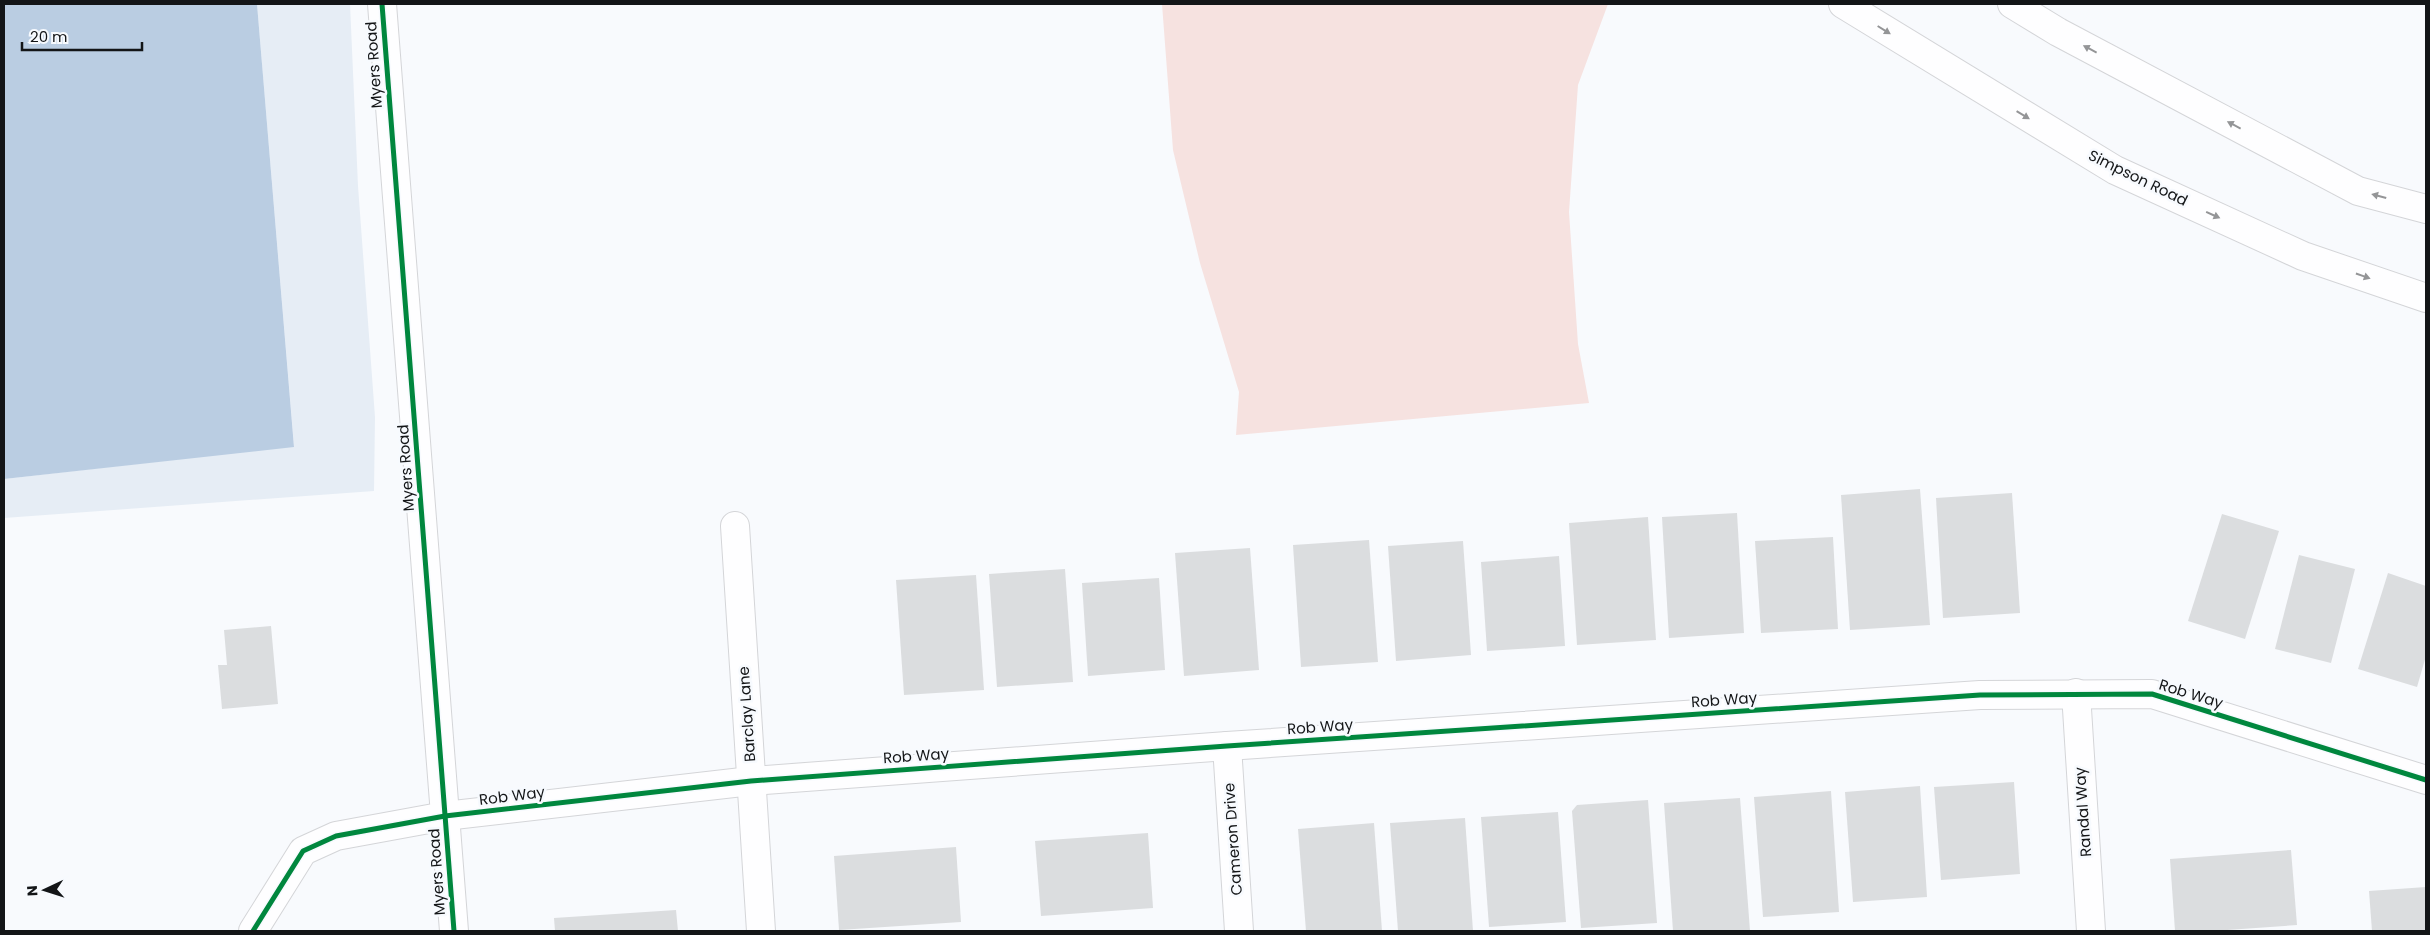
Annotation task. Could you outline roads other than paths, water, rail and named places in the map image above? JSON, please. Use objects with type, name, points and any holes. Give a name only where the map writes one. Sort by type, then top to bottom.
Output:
[{"type":"street","name":"Myers Road","points":[[382,4],[454,931]]},
{"type":"street","name":"Simpson Road","points":[[1843,4],[2115,170],[2303,256],[2426,298]]},
{"type":"street","points":[[2012,4],[2067,37],[2358,190],[2426,209]]},
{"type":"street","name":"Barclay Lane","points":[[735,526],[762,931]]},
{"type":"street","name":"Randal Way","points":[[2076,693],[2091,931]]},
{"type":"street","name":"Rob Way","points":[[253,931],[303,851],[336,836],[445,816],[751,781],[1227,746],[1980,695],[2152,694],[2426,780]]},
{"type":"street","name":"Cameron Drive","points":[[1227,746],[1239,931]]},
{"type":"water","points":[[4,4],[257,4],[294,447],[4,479]]}]
